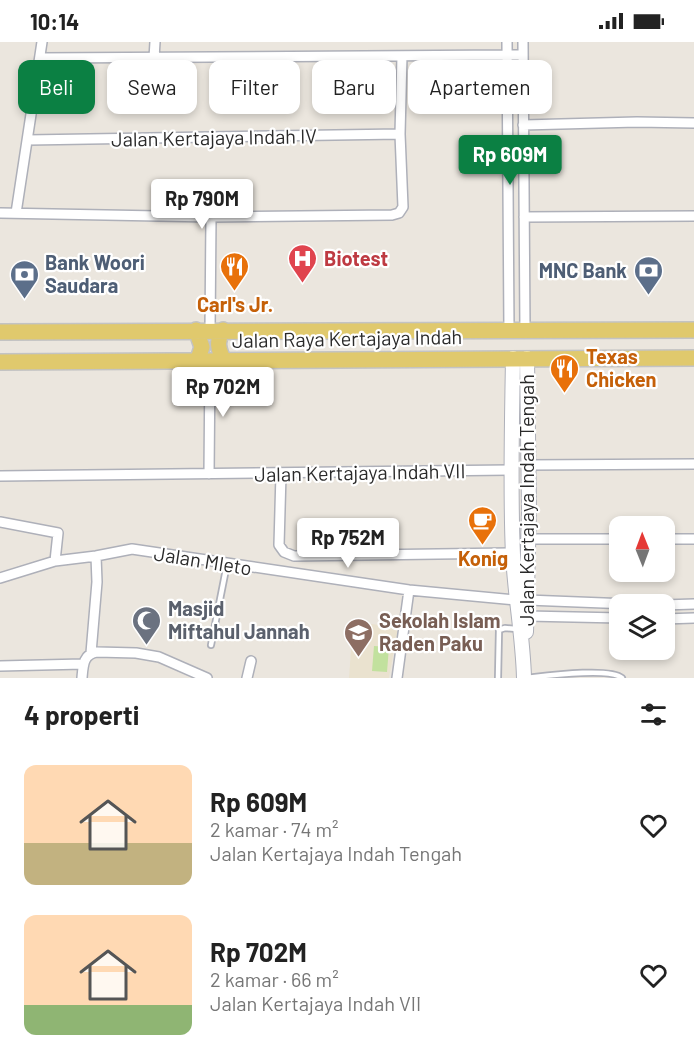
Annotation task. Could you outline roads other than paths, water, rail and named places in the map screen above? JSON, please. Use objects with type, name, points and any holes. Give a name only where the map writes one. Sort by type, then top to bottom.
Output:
[{"type":"main road","points":[[210,330],[219,337],[211,361],[202,347],[201,339],[210,330]]},
{"type":"main road","name":"Jalan Raya Kertajaya Indah","points":[[0,332],[694,330]]},
{"type":"main road","name":"Jalan Kertajaya Indah Tengah","points":[[520,358],[527,394],[528,465],[528,539],[521,577]]},
{"type":"main road","name":"Jalan Kertajaya Indah Tengah","points":[[520,358],[512,394],[511,470],[513,552],[521,577],[526,634],[521,635],[524,678]]},
{"type":"main road","name":"Jalan Raya Kertajaya Indah","points":[[0,362],[694,358]]},
{"type":"main road","points":[[512,394],[527,394]]},
{"type":"street","points":[[16,213],[42,42]]},
{"type":"street","points":[[154,58],[155,42]]},
{"type":"street","points":[[507,42],[517,331]]},
{"type":"street","points":[[517,331],[524,217],[523,42]]},
{"type":"street","points":[[41,58],[523,55]]},
{"type":"street","points":[[0,213],[211,217],[392,215],[399,213],[403,207],[400,134],[402,56]]},
{"type":"street","points":[[523,125],[694,123]]},
{"type":"street","name":"Jalan Kertajaya Indah IV","points":[[28,140],[400,134]]},
{"type":"street","points":[[524,217],[694,216]]},
{"type":"street","points":[[210,330],[211,217]]},
{"type":"street","points":[[209,474],[211,361]]},
{"type":"street","points":[[528,465],[694,464]]},
{"type":"street","name":"Jalan Kertajaya Indah VII","points":[[0,476],[511,470]]},
{"type":"street","points":[[280,474],[279,545],[284,552],[294,556],[513,552]]},
{"type":"street","points":[[0,522],[58,533],[55,561]]},
{"type":"street","points":[[528,539],[609,539]]},
{"type":"street","points":[[675,539],[694,539]]},
{"type":"street","name":"Jalan Mleto","points":[[0,578],[55,561],[132,549],[523,607]]},
{"type":"street","points":[[82,678],[83,663],[91,653],[97,582],[96,556]]},
{"type":"street","points":[[397,678],[409,590]]},
{"type":"street","points":[[675,605],[694,604]]},
{"type":"street","points":[[523,607],[609,605]]},
{"type":"street","points":[[523,607],[609,617]]},
{"type":"street","points":[[675,619],[694,618]]},
{"type":"street","points":[[91,653],[159,657],[207,678]]},
{"type":"street","points":[[247,678],[251,661]]},
{"type":"street","points":[[0,666],[83,663]]},
{"type":"lane","points":[[211,645],[227,564]]},
{"type":"lane","points":[[498,678],[499,630],[505,628],[521,635]]},
{"type":"lane","points":[[524,678],[609,673],[617,674],[622,678]]},
{"type":"place","name":"Biotest","points":[[303,284]]},
{"type":"place","name":"Carl's Jr.","points":[[235,292]]},
{"type":"place","name":"MNC Bank","points":[[648,296]]},
{"type":"place","name":"Bank Woori Saudara","points":[[24,300]]},
{"type":"place","name":"Texas Chicken","points":[[565,394]]},
{"type":"place","name":"Konig","points":[[483,546]]},
{"type":"place","name":"Masjid Miftahul Jannah","points":[[147,646]]},
{"type":"place","name":"Sekolah Islam Raden Paku","points":[[358,658]]}]
